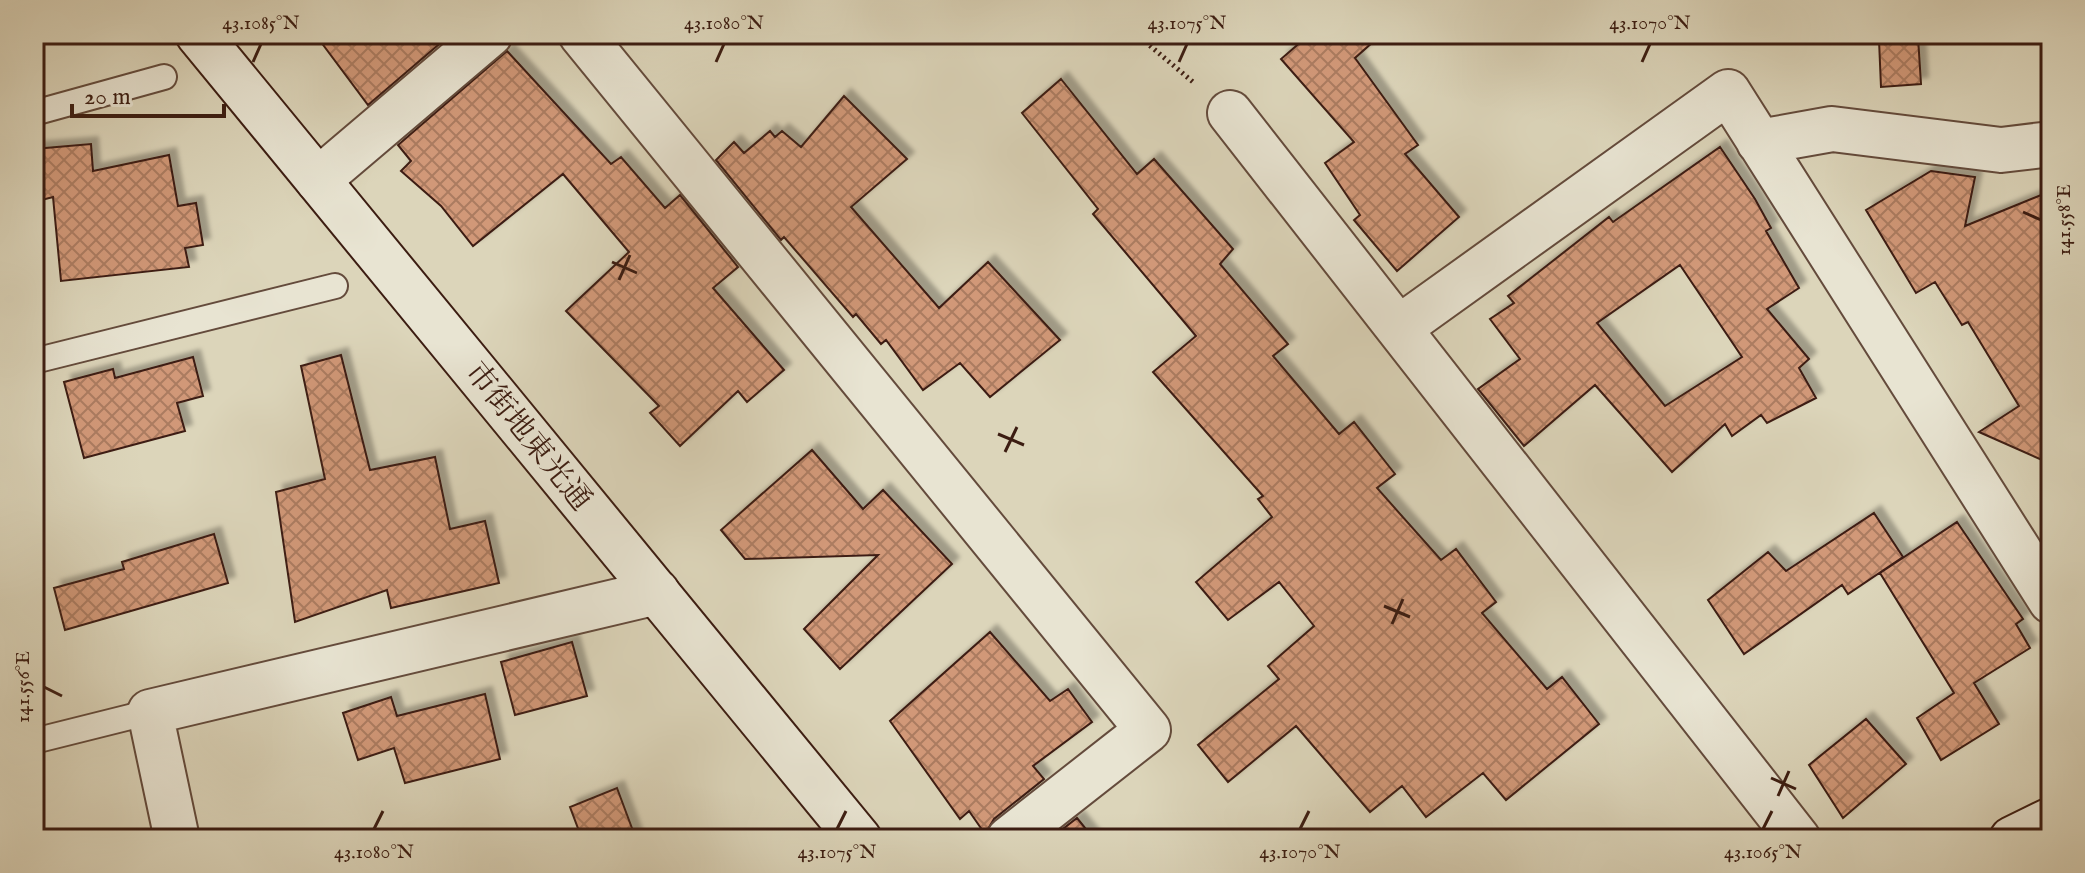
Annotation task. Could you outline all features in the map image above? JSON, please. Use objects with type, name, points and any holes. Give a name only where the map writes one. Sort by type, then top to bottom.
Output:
[{"type":"street","name":"市街地東光通","points":[[198,34],[859,839]]},
{"type":"street","points":[[318,180],[490,34]]},
{"type":"street","points":[[581,34],[1148,730],[1009,839]]},
{"type":"street","points":[[1399,328],[1728,92],[2051,601]]},
{"type":"street","points":[[1230,113],[1798,839]]},
{"type":"street","points":[[1759,142],[1832,129],[2001,150],[2051,144]]},
{"type":"street","points":[[177,839],[150,712],[657,592]]},
{"type":"street","points":[[2012,839],[2051,820]]},
{"type":"lane","points":[[34,113],[164,77]]},
{"type":"lane","points":[[34,361],[335,286]]},
{"type":"lane","points":[[34,741],[150,712]]},
{"type":"path","points":[[1136,34],[1230,113]]},
{"type":"building","points":[[315,34],[451,34],[368,105]]},
{"type":"building","points":[[1310,34],[1382,34],[1355,58],[1418,145],[1405,154],[1459,217],[1397,271],[1354,220],[1360,215],[1325,163],[1354,142],[1281,59]]},
{"type":"building","points":[[1918,37],[1921,84],[1881,87],[1879,40]]},
{"type":"building","points":[[507,51],[611,164],[621,157],[665,208],[680,195],[738,267],[713,288],[784,370],[747,402],[738,391],[680,446],[650,413],[659,406],[566,311],[629,252],[563,174],[473,246],[441,206],[401,171],[411,161],[398,145]]},
{"type":"building","points":[[1061,79],[1137,174],[1154,159],[1233,249],[1220,264],[1288,344],[1273,356],[1339,434],[1354,422],[1395,474],[1377,488],[1441,560],[1456,549],[1496,602],[1482,613],[1547,689],[1562,677],[1599,724],[1506,800],[1483,773],[1426,817],[1402,786],[1370,812],[1296,726],[1228,782],[1198,745],[1279,679],[1268,666],[1314,626],[1279,582],[1228,620],[1196,582],[1272,517],[1258,499],[1263,496],[1153,372],[1196,336],[1093,214],[1098,209],[1022,113]]},
{"type":"building","points":[[844,96],[907,159],[851,207],[939,308],[988,262],[1060,340],[990,397],[960,363],[923,390],[886,340],[881,344],[856,314],[853,317],[784,237],[781,240],[716,160],[734,142],[744,153],[770,131],[775,137],[782,131],[801,147]]},
{"type":"building","points":[[91,144],[93,171],[169,155],[178,206],[196,203],[203,245],[185,248],[189,267],[61,281],[53,197],[34,202],[34,149]]},
{"type":"building","points":[[1720,147],[1755,199],[1771,228],[1766,231],[1799,288],[1767,309],[1809,359],[1799,368],[1816,398],[1767,423],[1761,415],[1732,436],[1725,424],[1672,472],[1595,385],[1524,446],[1478,389],[1520,359],[1490,319],[1514,303],[1508,296],[1609,217],[1613,222]],"holes":[[[1680,265],[1742,357],[1665,406],[1597,323]]]},
{"type":"building","points":[[1931,171],[1975,177],[1965,226],[2051,191],[2051,464],[1979,432],[2019,406],[1968,322],[1962,325],[1935,282],[1916,293],[1866,210]]},
{"type":"building","points":[[341,355],[370,470],[435,457],[450,529],[485,521],[499,583],[391,608],[387,590],[295,622],[276,492],[325,479],[301,366]]},
{"type":"building","points":[[193,357],[203,396],[177,403],[185,431],[84,458],[64,382],[113,369],[115,378]]},
{"type":"building","points":[[812,450],[863,509],[883,490],[952,564],[840,669],[804,629],[878,555],[745,559],[721,530]]},
{"type":"building","points":[[1874,513],[1903,557],[1848,594],[1842,585],[1744,654],[1708,600],[1768,552],[1786,571]]},
{"type":"building","points":[[1957,522],[2023,619],[2016,624],[2030,648],[1974,683],[1999,724],[1941,760],[1917,718],[1954,693],[1880,573]]},
{"type":"building","points":[[214,534],[228,583],[65,630],[54,588],[124,569],[122,562]]},
{"type":"building","points":[[990,632],[1050,701],[1068,689],[1092,722],[1033,766],[1044,779],[994,819],[985,834],[969,811],[960,819],[890,721]]},
{"type":"building","points":[[572,642],[587,696],[515,715],[501,662]]},
{"type":"building","points":[[485,694],[500,759],[405,783],[394,748],[358,760],[343,713],[391,697],[397,716]]},
{"type":"building","points":[[1866,719],[1906,764],[1843,818],[1809,765]]},
{"type":"building","points":[[617,788],[636,839],[582,839],[570,807]]},
{"type":"building","points":[[1077,818],[1094,839],[1050,839]]}]
